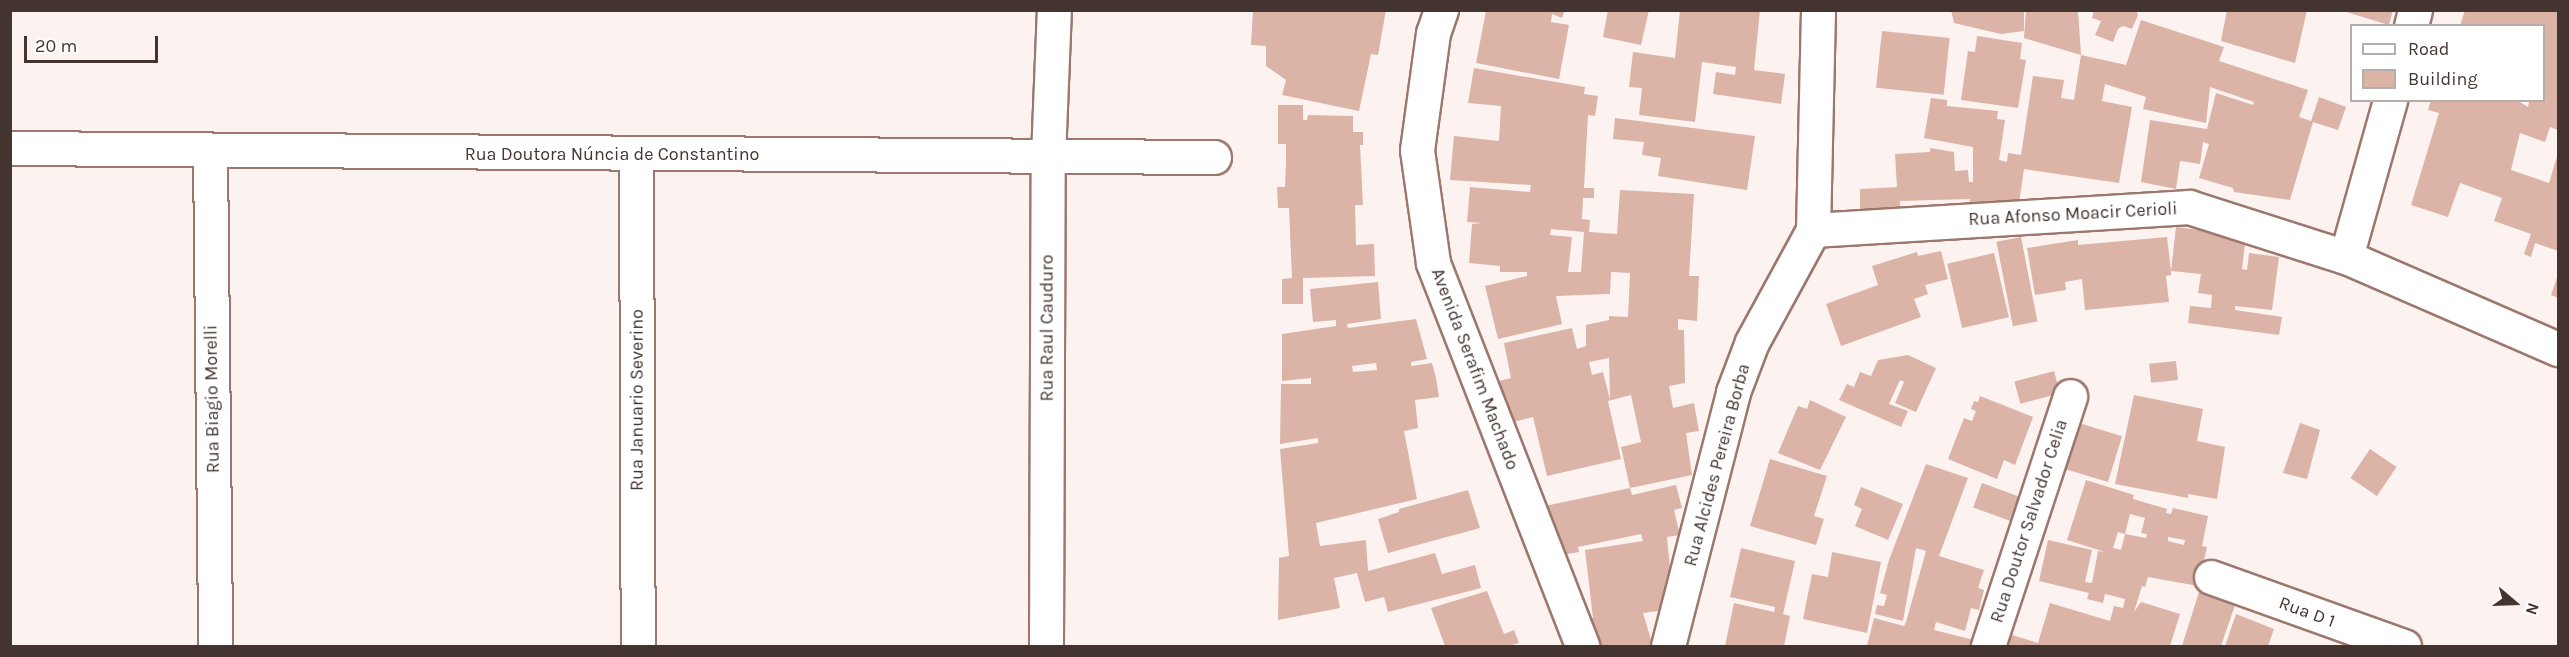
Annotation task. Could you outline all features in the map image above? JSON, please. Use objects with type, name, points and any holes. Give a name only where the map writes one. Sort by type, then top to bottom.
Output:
[{"type":"street","name":"Rua Raul Cauduro","points":[[1046,646],[1048,157],[1054,10]]},
{"type":"street","name":"Avenida Serafim Machado","points":[[1441,10],[1433,33],[1417,150],[1433,263],[1582,646]]},
{"type":"street","name":"Rua Alcides Pereira Borba","points":[[1668,646],[1733,392],[1752,342],[1813,230],[1818,10]]},
{"type":"street","points":[[2346,257],[2389,102]]},
{"type":"street","name":"Rua Doutora Núncia de Constantino","points":[[10,148],[210,152],[1214,157]]},
{"type":"street","name":"Rua Biagio Morelli","points":[[210,152],[215,646]]},
{"type":"street","name":"Rua Januario Severino","points":[[636,154],[638,646]]},
{"type":"street","name":"Rua Afonso Moacir Cerioli","points":[[1813,230],[2189,207],[2346,257],[2559,349]]},
{"type":"street","name":"Rua Doutor Salvador Celia","points":[[1988,646],[2070,396]]},
{"type":"street","name":"Rua D 1","points":[[2211,577],[2404,646]]},
{"type":"building","points":[[1253,10],[1386,10],[1378,55],[1371,54],[1359,111],[1282,95],[1286,80],[1266,66],[1266,46],[1251,45]]},
{"type":"building","points":[[1565,10],[1562,18],[1552,14],[1551,22],[1569,25],[1559,79],[1476,63],[1486,11]]},
{"type":"building","points":[[1608,10],[1649,10],[1641,45],[1603,37]]},
{"type":"building","points":[[1680,10],[1760,10],[1754,70],[1785,74],[1781,104],[1713,94],[1716,72],[1735,75],[1736,67],[1702,62],[1695,122],[1639,115],[1642,88],[1629,87],[1633,52],[1675,58]]},
{"type":"building","points":[[1951,10],[2024,10],[2024,31],[2001,34],[1954,23]]},
{"type":"building","points":[[2026,10],[2078,10],[2081,55],[2024,38]]},
{"type":"building","points":[[2094,10],[2136,10],[2138,15],[2132,29],[2123,26],[2118,29],[2113,42],[2095,35],[2101,21],[2092,18]]},
{"type":"building","points":[[2227,10],[2307,10],[2295,63],[2221,41]]},
{"type":"building","points":[[2340,10],[2393,10],[2389,24]]},
{"type":"building","points":[[2465,10],[2558,10],[2558,130],[2550,127],[2545,142],[2520,133],[2511,170],[2549,183],[2558,153],[2558,251],[2535,243],[2531,257],[2524,254],[2531,234],[2494,221],[2502,198],[2460,183],[2448,217],[2411,205],[2439,113],[2428,110],[2430,102],[2520,102],[2528,107],[2529,102],[2545,102],[2545,24],[2461,24]]},
{"type":"building","points":[[2141,20],[2224,47],[2219,61],[2308,90],[2299,117],[2311,121],[2319,97],[2346,107],[2338,130],[2313,122],[2290,200],[2234,192],[2233,188],[2199,178],[2209,144],[2203,142],[2200,164],[2180,161],[2176,189],[2141,182],[2150,120],[2207,129],[2216,93],[2253,105],[2254,102],[2210,87],[2206,123],[2143,109],[2146,97],[2105,84],[2102,101],[2132,107],[2119,183],[2024,169],[2019,203],[1969,205],[1970,199],[1900,201],[1900,211],[1860,212],[1860,189],[1897,187],[1895,154],[1930,152],[1930,148],[1954,152],[1955,171],[1968,170],[1969,182],[1973,182],[1973,147],[1924,138],[1931,98],[1947,100],[1947,106],[1998,111],[1997,119],[2005,120],[1999,160],[2007,162],[2008,153],[2021,155],[2033,76],[2064,80],[2061,98],[2074,100],[2081,55],[2126,65]]},
{"type":"building","points":[[1882,31],[1950,38],[1944,95],[1876,88]]},
{"type":"building","points":[[1977,36],[2022,43],[2020,59],[2026,60],[2018,108],[1961,100],[1968,51],[1975,52]]},
{"type":"building","points":[[1474,68],[1585,87],[1584,94],[1598,96],[1595,116],[1588,115],[1584,188],[1594,188],[1594,198],[1583,198],[1582,219],[1590,220],[1589,232],[1617,234],[1620,190],[1694,194],[1689,276],[1699,276],[1697,321],[1678,319],[1678,330],[1684,330],[1685,383],[1669,386],[1673,408],[1694,403],[1699,431],[1686,433],[1692,475],[1630,488],[1621,447],[1641,442],[1631,395],[1608,401],[1621,459],[1547,476],[1533,417],[1514,422],[1499,381],[1511,378],[1504,343],[1572,328],[1577,349],[1586,346],[1586,325],[1609,320],[1609,316],[1628,317],[1630,273],[1611,272],[1610,294],[1556,296],[1562,324],[1498,339],[1485,286],[1527,276],[1527,272],[1500,272],[1500,266],[1469,263],[1472,224],[1482,223],[1467,222],[1470,187],[1530,192],[1531,185],[1450,180],[1454,136],[1499,141],[1501,106],[1468,103]],"holes":[[[1551,229],[1584,232],[1581,272],[1568,272],[1572,237],[1550,235]],[[1609,358],[1610,400],[1603,372],[1592,375],[1589,362]]]},
{"type":"building","points":[[1278,105],[1303,105],[1303,120],[1307,120],[1308,115],[1353,116],[1353,132],[1363,132],[1363,145],[1360,145],[1363,205],[1355,205],[1356,245],[1374,244],[1375,276],[1303,278],[1303,304],[1282,304],[1282,279],[1292,278],[1289,208],[1278,208],[1277,187],[1285,187],[1286,144],[1278,144]]},
{"type":"building","points":[[1615,118],[1755,136],[1747,190],[1658,176],[1661,158],[1642,155],[1644,142],[1613,139]]},
{"type":"building","points":[[2176,227],[2246,236],[2242,269],[2247,270],[2249,253],[2279,257],[2272,310],[2235,306],[2235,310],[2282,317],[2279,335],[2188,323],[2190,306],[2211,308],[2212,295],[2198,293],[2201,274],[2171,271]]},
{"type":"building","points":[[2021,237],[2037,321],[2013,326],[1996,242]]},
{"type":"building","points":[[2167,237],[2171,271],[2171,275],[2166,276],[2169,302],[2085,310],[2082,279],[2065,282],[2066,290],[2035,295],[2027,248],[2078,240],[2078,245]]},
{"type":"building","points":[[1941,251],[1948,279],[1925,285],[1928,294],[1914,299],[1921,317],[1841,346],[1826,304],[1878,285],[1872,266],[1917,252],[1918,256]]},
{"type":"building","points":[[1994,253],[2009,317],[1962,328],[1947,264]]},
{"type":"building","points":[[2558,275],[2558,298],[2551,295]]},
{"type":"building","points":[[1378,282],[1381,319],[1347,324],[1348,328],[1416,319],[1427,359],[1411,362],[1411,366],[1432,363],[1439,397],[1415,400],[1418,428],[1404,431],[1417,499],[1316,523],[1320,546],[1366,540],[1368,571],[1435,553],[1442,574],[1475,565],[1481,588],[1388,612],[1384,597],[1365,602],[1357,573],[1334,578],[1340,608],[1278,620],[1279,558],[1289,556],[1280,449],[1318,443],[1318,438],[1280,444],[1281,384],[1311,384],[1311,378],[1282,381],[1282,334],[1336,326],[1336,320],[1313,322],[1310,289]],"holes":[[[1376,363],[1377,370],[1353,372],[1352,366]]]},
{"type":"building","points":[[1908,355],[1936,368],[1916,412],[1895,403],[1904,382],[1900,380],[1889,404],[1908,411],[1901,427],[1839,400],[1847,384],[1854,387],[1860,372],[1871,376],[1878,360]]},
{"type":"building","points":[[2176,361],[2178,380],[2151,383],[2149,364]]},
{"type":"building","points":[[2054,371],[2060,393],[2020,404],[2014,382]]},
{"type":"building","points":[[2134,395],[2203,409],[2197,441],[2225,447],[2217,499],[2188,494],[2188,498],[2115,484]]},
{"type":"building","points":[[1980,396],[2033,417],[2015,465],[2004,460],[1997,479],[1948,459],[1964,418],[1972,421],[1976,411],[1971,409],[1974,401],[1978,402]]},
{"type":"building","points":[[1810,400],[1846,417],[1820,470],[1778,453],[1798,406],[1807,409]]},
{"type":"building","points":[[2079,423],[2122,436],[2108,482],[2065,469]]},
{"type":"building","points":[[2300,423],[2320,430],[2307,479],[2283,473]]},
{"type":"building","points":[[2370,449],[2397,467],[2377,496],[2350,478]]},
{"type":"building","points":[[1770,459],[1827,476],[1814,516],[1824,519],[1816,545],[1750,526]]},
{"type":"building","points":[[1926,464],[1968,478],[1939,556],[1984,570],[1978,588],[1984,590],[1979,610],[1971,608],[1965,631],[1936,622],[1934,630],[1974,640],[1972,646],[1867,646],[1874,618],[1904,626],[1906,622],[1926,551],[1916,548],[1903,621],[1875,614],[1877,605],[1884,606],[1887,595],[1880,593],[1889,560]]},
{"type":"building","points":[[2086,480],[2134,495],[2133,499],[2167,509],[2166,513],[2171,514],[2173,508],[2208,516],[2202,546],[2207,547],[2198,586],[2148,577],[2145,587],[2142,586],[2134,612],[2141,602],[2180,614],[2170,646],[2004,646],[2009,634],[2038,643],[2050,603],[2110,621],[2114,606],[2123,608],[2125,599],[2105,594],[2103,603],[2087,599],[2089,593],[2039,581],[2048,540],[2092,550],[2085,582],[2092,583],[2098,551],[2105,552],[2067,540]],"holes":[[[2130,514],[2145,518],[2141,533],[2147,534],[2146,538],[2125,534]],[[2118,532],[2125,534],[2121,550],[2113,548]],[[2168,537],[2185,540],[2184,545],[2168,541]]]},
{"type":"building","points":[[1982,483],[2024,498],[2015,523],[1973,507]]},
{"type":"building","points":[[1676,485],[1682,508],[1674,510],[1680,535],[1667,537],[1671,579],[1666,610],[1643,613],[1653,646],[1594,646],[1584,619],[1593,618],[1585,550],[1643,541],[1641,534],[1578,547],[1579,552],[1561,555],[1545,506],[1630,488],[1632,495]]},
{"type":"building","points":[[1861,487],[1903,504],[1888,540],[1855,526],[1862,509],[1854,505]]},
{"type":"building","points":[[1468,490],[1480,528],[1388,553],[1378,519],[1399,512],[1399,509]]},
{"type":"building","points":[[1741,548],[1795,561],[1783,614],[1790,616],[1784,646],[1725,646],[1734,603],[1774,612],[1775,607],[1730,597]]},
{"type":"building","points":[[1832,552],[1881,562],[1867,633],[1803,619],[1812,574],[1828,577]]},
{"type":"building","points":[[1487,591],[1504,634],[1514,630],[1519,643],[1508,646],[1445,646],[1431,608]]},
{"type":"building","points":[[2199,592],[2235,605],[2221,646],[2182,646]]},
{"type":"building","points":[[2236,614],[2274,629],[2268,646],[2225,646]]}]
